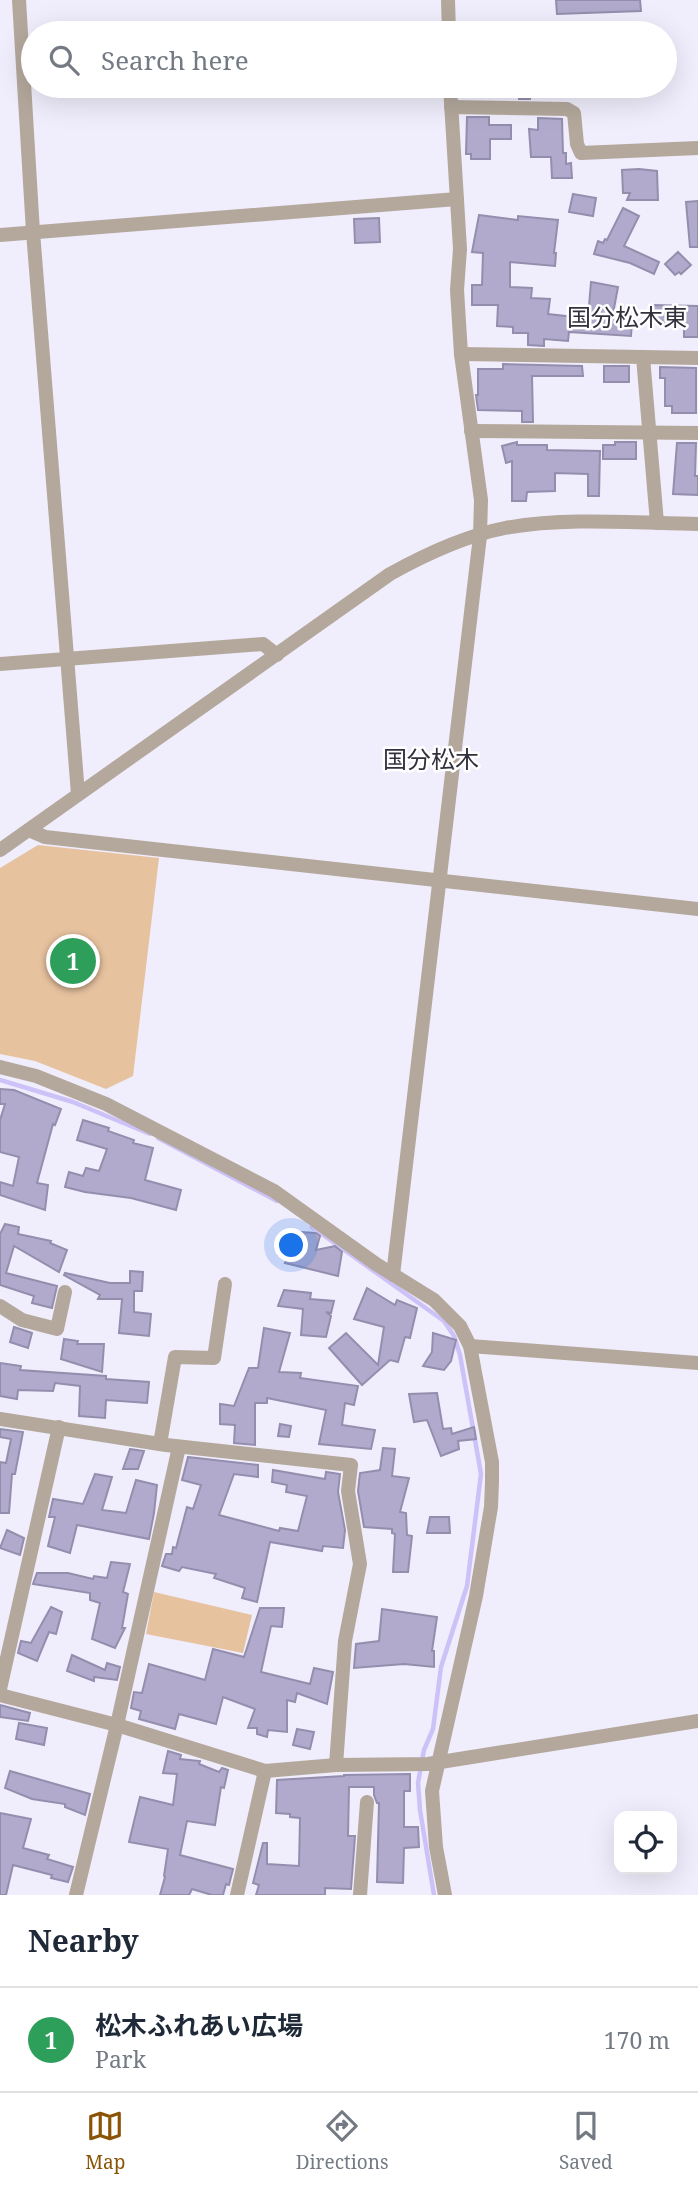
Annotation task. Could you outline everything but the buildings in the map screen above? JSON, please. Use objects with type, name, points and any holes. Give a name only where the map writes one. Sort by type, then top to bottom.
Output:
[{"type":"street","points":[[19,0],[21,33]]},
{"type":"street","points":[[448,0],[449,21]]},
{"type":"street","points":[[25,98],[33,232],[78,794]]},
{"type":"street","points":[[393,1275],[480,536],[481,500],[460,354],[457,290],[460,249],[451,98]]},
{"type":"street","points":[[451,107],[567,109],[574,113],[577,144],[581,153],[698,148]]},
{"type":"street","points":[[0,235],[457,199]]},
{"type":"street","points":[[460,354],[698,358]]},
{"type":"street","points":[[643,358],[657,523]]},
{"type":"street","points":[[471,431],[698,433]]},
{"type":"street","points":[[0,850],[390,575],[450,544],[502,528],[534,524],[698,524]]},
{"type":"street","points":[[0,664],[263,643],[277,655]]},
{"type":"street","points":[[29,830],[45,837],[698,909]]},
{"type":"street","points":[[0,1067],[36,1076],[106,1104],[274,1191],[393,1275],[434,1300],[450,1313],[460,1326],[470,1346],[492,1462],[491,1507],[476,1596],[427,1763],[445,1895]]},
{"type":"street","points":[[160,1444],[176,1357],[214,1358],[225,1284]]},
{"type":"street","points":[[0,1306],[22,1320],[57,1329],[65,1292]]},
{"type":"street","points":[[470,1346],[698,1363]]},
{"type":"street","points":[[0,1419],[179,1447],[351,1465],[348,1491],[360,1564],[345,1641],[336,1765]]},
{"type":"street","points":[[0,1689],[59,1427]]},
{"type":"street","points":[[76,1895],[179,1447]]},
{"type":"street","points":[[0,1695],[117,1726],[265,1771],[336,1765],[427,1763],[698,1721]]},
{"type":"street","points":[[237,1895],[265,1771]]},
{"type":"street","points":[[360,1895],[367,1802]]},
{"type":"shaded area","points":[[38,845],[159,858],[133,1076],[106,1089],[35,1061],[0,1054],[0,868]]},
{"type":"shaded area","points":[[154,1592],[252,1615],[243,1653],[146,1634]]},
{"type":"waterway","points":[[0,1080],[73,1102],[150,1134]]},
{"type":"waterway","points":[[158,1138],[277,1201]]},
{"type":"waterway","points":[[312,1227],[444,1321],[454,1336],[460,1355],[481,1474],[467,1586],[441,1667],[433,1729],[424,1750],[418,1783],[434,1895]]},
{"type":"place","name":"松木ふれあい広場","points":[[73,961]]},
{"type":"district","name":"国分松木東","points":[[627,316]]},
{"type":"district","name":"国分松木","points":[[431,758]]}]
